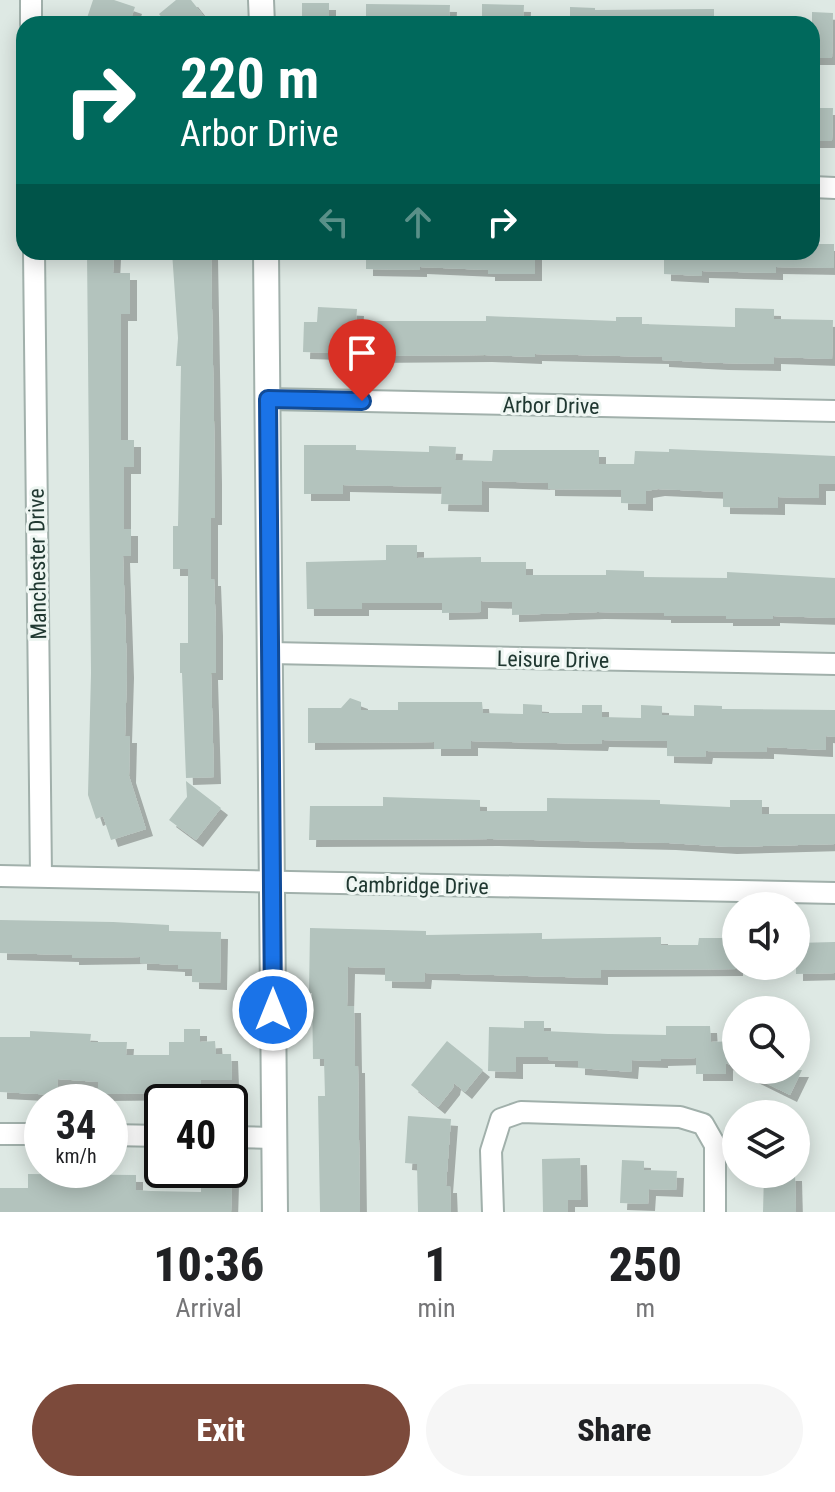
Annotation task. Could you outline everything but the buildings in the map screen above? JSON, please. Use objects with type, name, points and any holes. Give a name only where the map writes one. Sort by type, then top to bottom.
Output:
[{"type":"street","name":"Manchester Drive","points":[[34,260],[41,876]]},
{"type":"street","points":[[266,260],[275,1212]]},
{"type":"street","name":"Arbor Drive","points":[[268,399],[835,411]]},
{"type":"street","name":"Leisure Drive","points":[[270,653],[835,664]]},
{"type":"street","name":"Cambridge Drive","points":[[0,876],[835,893]]},
{"type":"street","points":[[493,1212],[491,1151],[501,1119],[521,1112],[680,1117],[703,1124],[715,1145],[715,1212]]},
{"type":"street","points":[[0,1134],[24,1134]]},
{"type":"street","points":[[248,1137],[274,1138]]},
{"type":"route","points":[[273,1010],[268,399],[362,401]]}]
